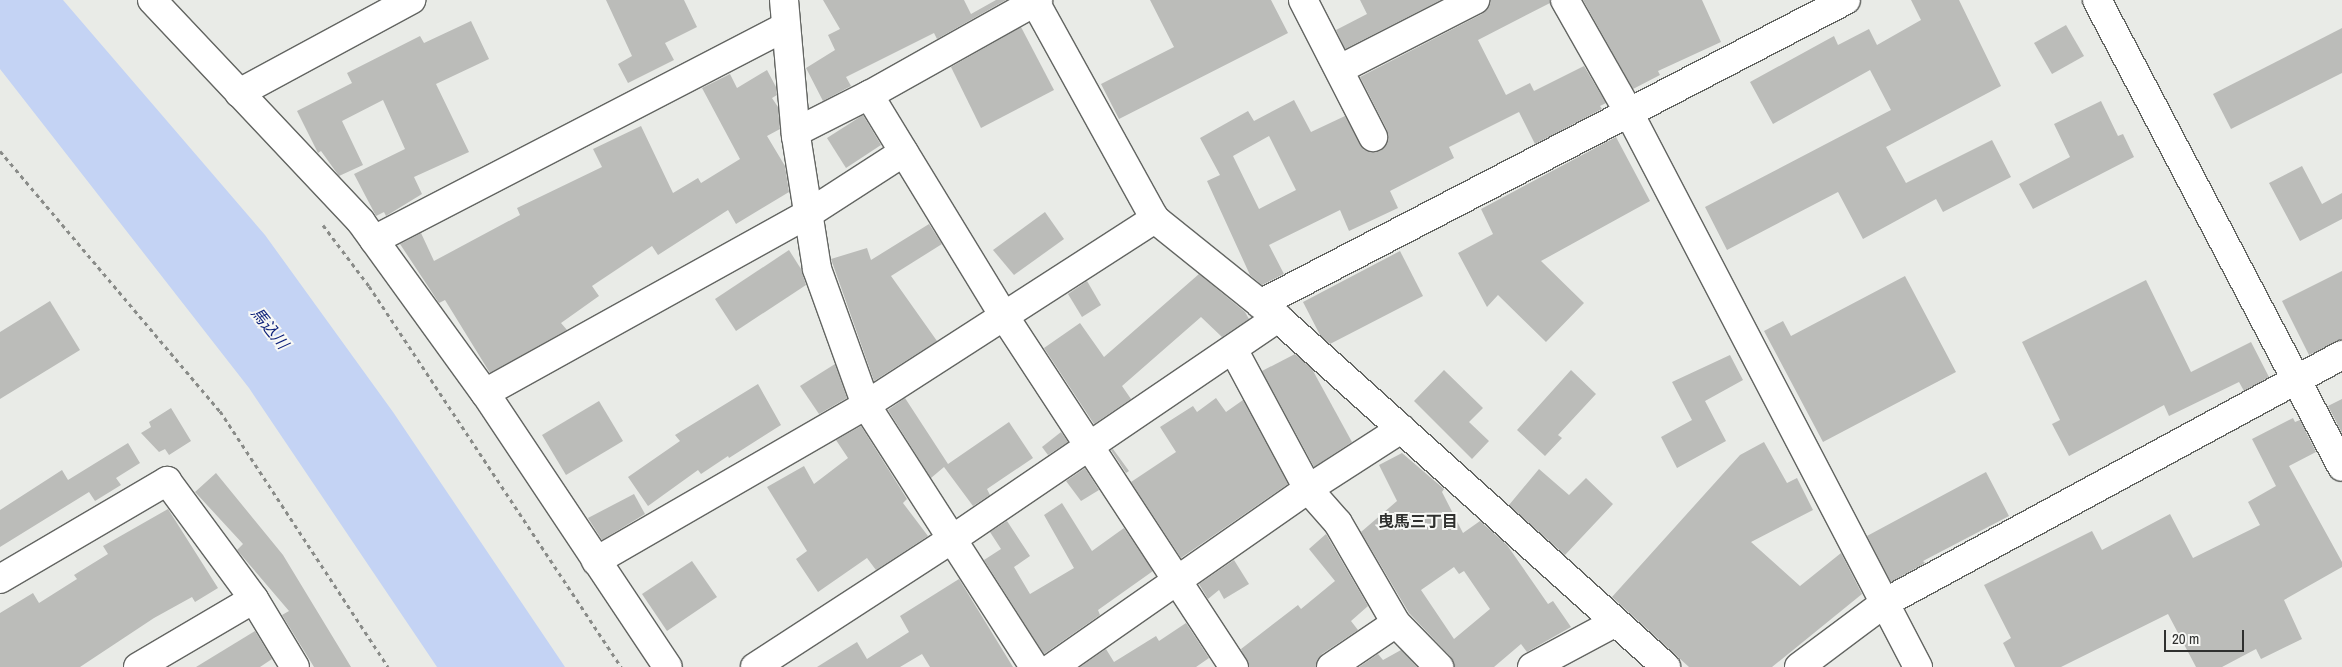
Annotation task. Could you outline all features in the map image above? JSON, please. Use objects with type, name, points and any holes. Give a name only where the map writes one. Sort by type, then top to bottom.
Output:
[{"type":"street","points":[[152,0],[374,240],[485,393],[668,667]]},
{"type":"street","points":[[239,93],[411,0]]},
{"type":"street","points":[[796,132],[869,95],[1036,0],[1155,219],[1269,311],[1666,667]]},
{"type":"street","points":[[1304,0],[1373,137]]},
{"type":"street","points":[[1340,69],[1475,0]]},
{"type":"street","points":[[1565,0],[1628,111],[1886,602],[1918,667]]},
{"type":"street","points":[[755,667],[954,538],[1233,349],[1269,311],[1628,111],[1846,0]]},
{"type":"street","points":[[2097,0],[2342,467]]},
{"type":"street","points":[[374,240],[785,13],[796,132],[817,269],[866,405],[954,538],[1034,667]]},
{"type":"street","points":[[869,95],[1004,316],[1234,667]]},
{"type":"street","points":[[485,393],[808,214],[904,152]]},
{"type":"street","points":[[596,561],[866,405],[1155,219]]},
{"type":"street","points":[[1233,349],[1308,489],[1338,523],[1396,623],[1439,667]]},
{"type":"street","points":[[1799,667],[1886,602],[2342,355]]},
{"type":"street","points":[[1053,667],[1308,489],[1401,429]]},
{"type":"street","points":[[0,579],[166,481],[254,599],[295,667]]},
{"type":"street","points":[[138,667],[254,599]]},
{"type":"street","points":[[1532,667],[1616,622]]},
{"type":"street","points":[[1331,667],[1396,623]]},
{"type":"path","points":[[0,151],[220,412],[388,667]]},
{"type":"path","points":[[318,218],[379,302],[621,667]]},
{"type":"water","name":"馬込川","points":[[0,0],[63,0],[265,235],[393,412],[565,667],[437,667],[249,388],[0,69]]},
{"type":"building","points":[[606,0],[684,0],[697,27],[665,43],[674,60],[628,83],[618,64],[632,56]]},
{"type":"building","points":[[823,0],[964,0],[971,14],[996,0],[1006,0],[937,39],[934,33],[846,77],[851,86],[823,101],[806,68],[835,50],[828,35],[840,29]]},
{"type":"building","points":[[1150,0],[1271,0],[1288,33],[1119,119],[1101,84],[1174,47]]},
{"type":"building","points":[[1360,0],[1441,0],[1345,49],[1336,30],[1367,14]]},
{"type":"building","points":[[1490,0],[1549,0],[1550,3],[1478,40],[1506,95],[1530,83],[1534,91],[1584,66],[1606,103],[1600,106],[1602,109],[1535,144],[1519,112],[1449,147],[1454,158],[1390,191],[1398,208],[1349,231],[1340,210],[1269,245],[1284,274],[1262,285],[1250,275],[1207,181],[1220,175],[1200,138],[1248,111],[1254,121],[1294,100],[1311,132],[1345,116],[1364,150],[1380,151],[1386,145],[1387,130],[1360,77],[1482,14]],"holes":[[[1269,136],[1296,190],[1259,209],[1233,156]]]},
{"type":"building","points":[[1583,0],[1702,0],[1721,42],[1658,71],[1660,75],[1633,89]]},
{"type":"building","points":[[1911,0],[1959,0],[2001,86],[1886,147],[1906,183],[1992,140],[2011,177],[1943,212],[1936,199],[1863,239],[1838,192],[1727,250],[1705,207],[1891,110],[1870,70],[1773,124],[1750,82],[1834,36],[1838,45],[1869,29],[1877,45],[1921,20]]},
{"type":"building","points":[[471,21],[489,59],[436,84],[469,152],[414,177],[422,194],[386,216],[384,212],[376,216],[354,174],[405,149],[383,100],[342,121],[363,165],[339,176],[321,151],[318,153],[297,111],[352,83],[347,73],[420,36],[424,43]]},
{"type":"building","points":[[2066,25],[2084,56],[2052,74],[2034,43]]},
{"type":"building","points":[[1021,27],[1054,90],[981,128],[951,67]]},
{"type":"building","points":[[2342,28],[2342,73],[2231,129],[2213,94]]},
{"type":"building","points":[[767,70],[776,87],[777,95],[772,98],[778,107],[780,129],[767,136],[785,166],[789,192],[736,224],[728,210],[658,255],[652,246],[592,286],[599,296],[561,323],[567,330],[490,373],[445,300],[439,303],[400,244],[421,233],[434,261],[520,215],[517,208],[602,167],[593,149],[641,126],[673,193],[698,178],[701,183],[740,159],[702,88],[730,74],[737,88]]},
{"type":"building","points":[[2101,101],[2118,136],[2123,134],[2134,157],[2033,209],[2019,184],[2070,157],[2054,124]]},
{"type":"building","points":[[863,115],[881,145],[846,168],[827,138]]},
{"type":"building","points":[[1616,137],[1650,201],[1541,261],[1584,303],[1546,342],[1498,295],[1487,307],[1458,253],[1493,234],[1481,209]]},
{"type":"building","points":[[2302,166],[2322,204],[2342,193],[2342,219],[2300,241],[2269,183]]},
{"type":"building","points":[[1045,212],[1064,239],[1014,275],[993,250]]},
{"type":"building","points":[[929,224],[942,244],[891,276],[937,341],[874,381],[831,259],[867,248],[871,260]]},
{"type":"building","points":[[789,250],[801,269],[806,285],[736,331],[715,299]]},
{"type":"building","points":[[1400,251],[1423,296],[1330,344],[1320,335],[1303,302]]},
{"type":"building","points":[[2342,271],[2342,339],[2309,355],[2282,301]]},
{"type":"building","points":[[1199,274],[1245,312],[1249,319],[1222,337],[1201,317],[1122,386],[1131,399],[1094,424],[1044,348],[1080,323],[1104,357]]},
{"type":"building","points":[[1905,276],[1956,372],[1823,442],[1764,331],[1783,321],[1791,336]]},
{"type":"building","points":[[2146,280],[2191,372],[2251,342],[2269,377],[2244,391],[2239,382],[2169,416],[2164,405],[2069,456],[2052,424],[2060,420],[2022,342]]},
{"type":"building","points":[[1087,281],[1101,305],[1082,317],[1068,294]]},
{"type":"building","points":[[50,301],[80,350],[0,399],[0,332]]},
{"type":"building","points":[[1295,354],[1312,369],[1352,442],[1314,467],[1262,371]]},
{"type":"building","points":[[1730,355],[1743,380],[1705,401],[1726,441],[1677,468],[1661,437],[1692,420],[1672,382]]},
{"type":"building","points":[[835,364],[847,398],[819,414],[800,386]]},
{"type":"building","points":[[1444,370],[1483,408],[1469,422],[1489,441],[1472,459],[1414,401]]},
{"type":"building","points":[[1571,370],[1596,394],[1558,435],[1562,438],[1545,456],[1517,430]]},
{"type":"building","points":[[758,384],[781,425],[701,474],[698,470],[648,506],[628,477],[680,441],[675,435]]},
{"type":"building","points":[[905,398],[948,464],[1009,422],[1033,458],[987,489],[990,495],[973,506],[944,467],[931,478],[888,410]]},
{"type":"building","points":[[1216,398],[1226,412],[1243,400],[1288,484],[1181,558],[1131,482],[1176,452],[1160,427],[1193,406],[1197,412]]},
{"type":"building","points":[[2342,399],[2342,433],[2328,406]]},
{"type":"building","points":[[599,401],[623,441],[566,475],[542,435]]},
{"type":"building","points":[[171,408],[191,441],[169,455],[165,449],[159,452],[141,433],[151,427],[149,422]]},
{"type":"building","points":[[2293,418],[2295,422],[2300,420],[2316,452],[2289,466],[2342,562],[2342,567],[2284,600],[2302,639],[2261,659],[2256,649],[2222,667],[2196,667],[2168,614],[2061,667],[2015,667],[2003,643],[2011,638],[1984,585],[2092,531],[2102,550],[2170,514],[2193,558],[2260,525],[2248,502],[2276,486],[2252,439]]},
{"type":"building","points":[[861,426],[907,499],[903,503],[928,536],[876,570],[867,558],[818,592],[796,559],[807,551],[767,487],[804,466],[814,484],[848,458],[836,440]]},
{"type":"building","points":[[1061,432],[1068,442],[1048,455],[1042,447]]},
{"type":"building","points":[[1764,442],[1787,483],[1797,478],[1813,510],[1751,542],[1800,586],[1841,553],[1862,594],[1772,667],[1689,667],[1612,597],[1740,455]]},
{"type":"building","points":[[128,443],[140,463],[116,478],[121,485],[95,501],[89,492],[0,547],[0,510],[62,470],[68,480]]},
{"type":"building","points":[[1113,449],[1129,471],[1126,473],[1111,450]]},
{"type":"building","points":[[1402,453],[1444,489],[1442,492],[1463,533],[1480,521],[1507,545],[1548,604],[1553,601],[1571,627],[1527,652],[1521,644],[1494,667],[1454,667],[1450,656],[1409,613],[1361,532],[1397,501],[1379,465]],"holes":[[[1454,567],[1459,574],[1464,571],[1490,609],[1454,639],[1421,590]]]},
{"type":"building","points":[[1085,468],[1099,490],[1081,501],[1066,481]]},
{"type":"building","points":[[1539,469],[1569,495],[1586,478],[1613,504],[1565,555],[1509,505]]},
{"type":"building","points":[[1986,472],[2009,516],[1923,561],[1925,563],[1891,582],[1867,536]]},
{"type":"building","points":[[216,473],[283,555],[351,667],[314,667],[282,615],[289,611],[237,550],[243,544],[195,492]]},
{"type":"building","points":[[634,494],[645,514],[602,540],[588,518]]},
{"type":"building","points":[[1062,503],[1092,551],[1124,528],[1153,571],[1098,610],[1100,615],[1044,654],[984,560],[1001,549],[990,532],[1007,521],[1030,556],[1014,567],[1030,594],[1074,568],[1044,515]]},
{"type":"building","points":[[168,509],[218,588],[195,602],[192,597],[154,618],[80,667],[0,667],[0,613],[33,593],[39,603],[77,579],[74,575],[108,554],[103,546]]},
{"type":"building","points":[[1326,534],[1368,606],[1351,621],[1358,630],[1322,654],[1316,667],[1249,667],[1241,649],[1298,605],[1301,609],[1335,581],[1309,549]]},
{"type":"building","points":[[1234,560],[1249,584],[1224,599],[1219,590],[1208,599],[1199,584]]},
{"type":"building","points":[[692,561],[717,597],[667,631],[642,594]]},
{"type":"building","points":[[959,579],[1013,667],[930,667],[922,654],[900,667],[817,667],[857,642],[867,659],[909,632],[900,616]]},
{"type":"building","points":[[1186,623],[1209,658],[1196,667],[1080,667],[1106,649],[1114,662],[1156,636],[1159,641]]},
{"type":"building","points":[[255,631],[272,659],[260,667],[196,667]]},
{"type":"building","points":[[1401,650],[1417,667],[1359,667],[1378,654],[1383,660]]},
{"type":"district","name":"曳馬三丁目","points":[[1418,521]]}]
